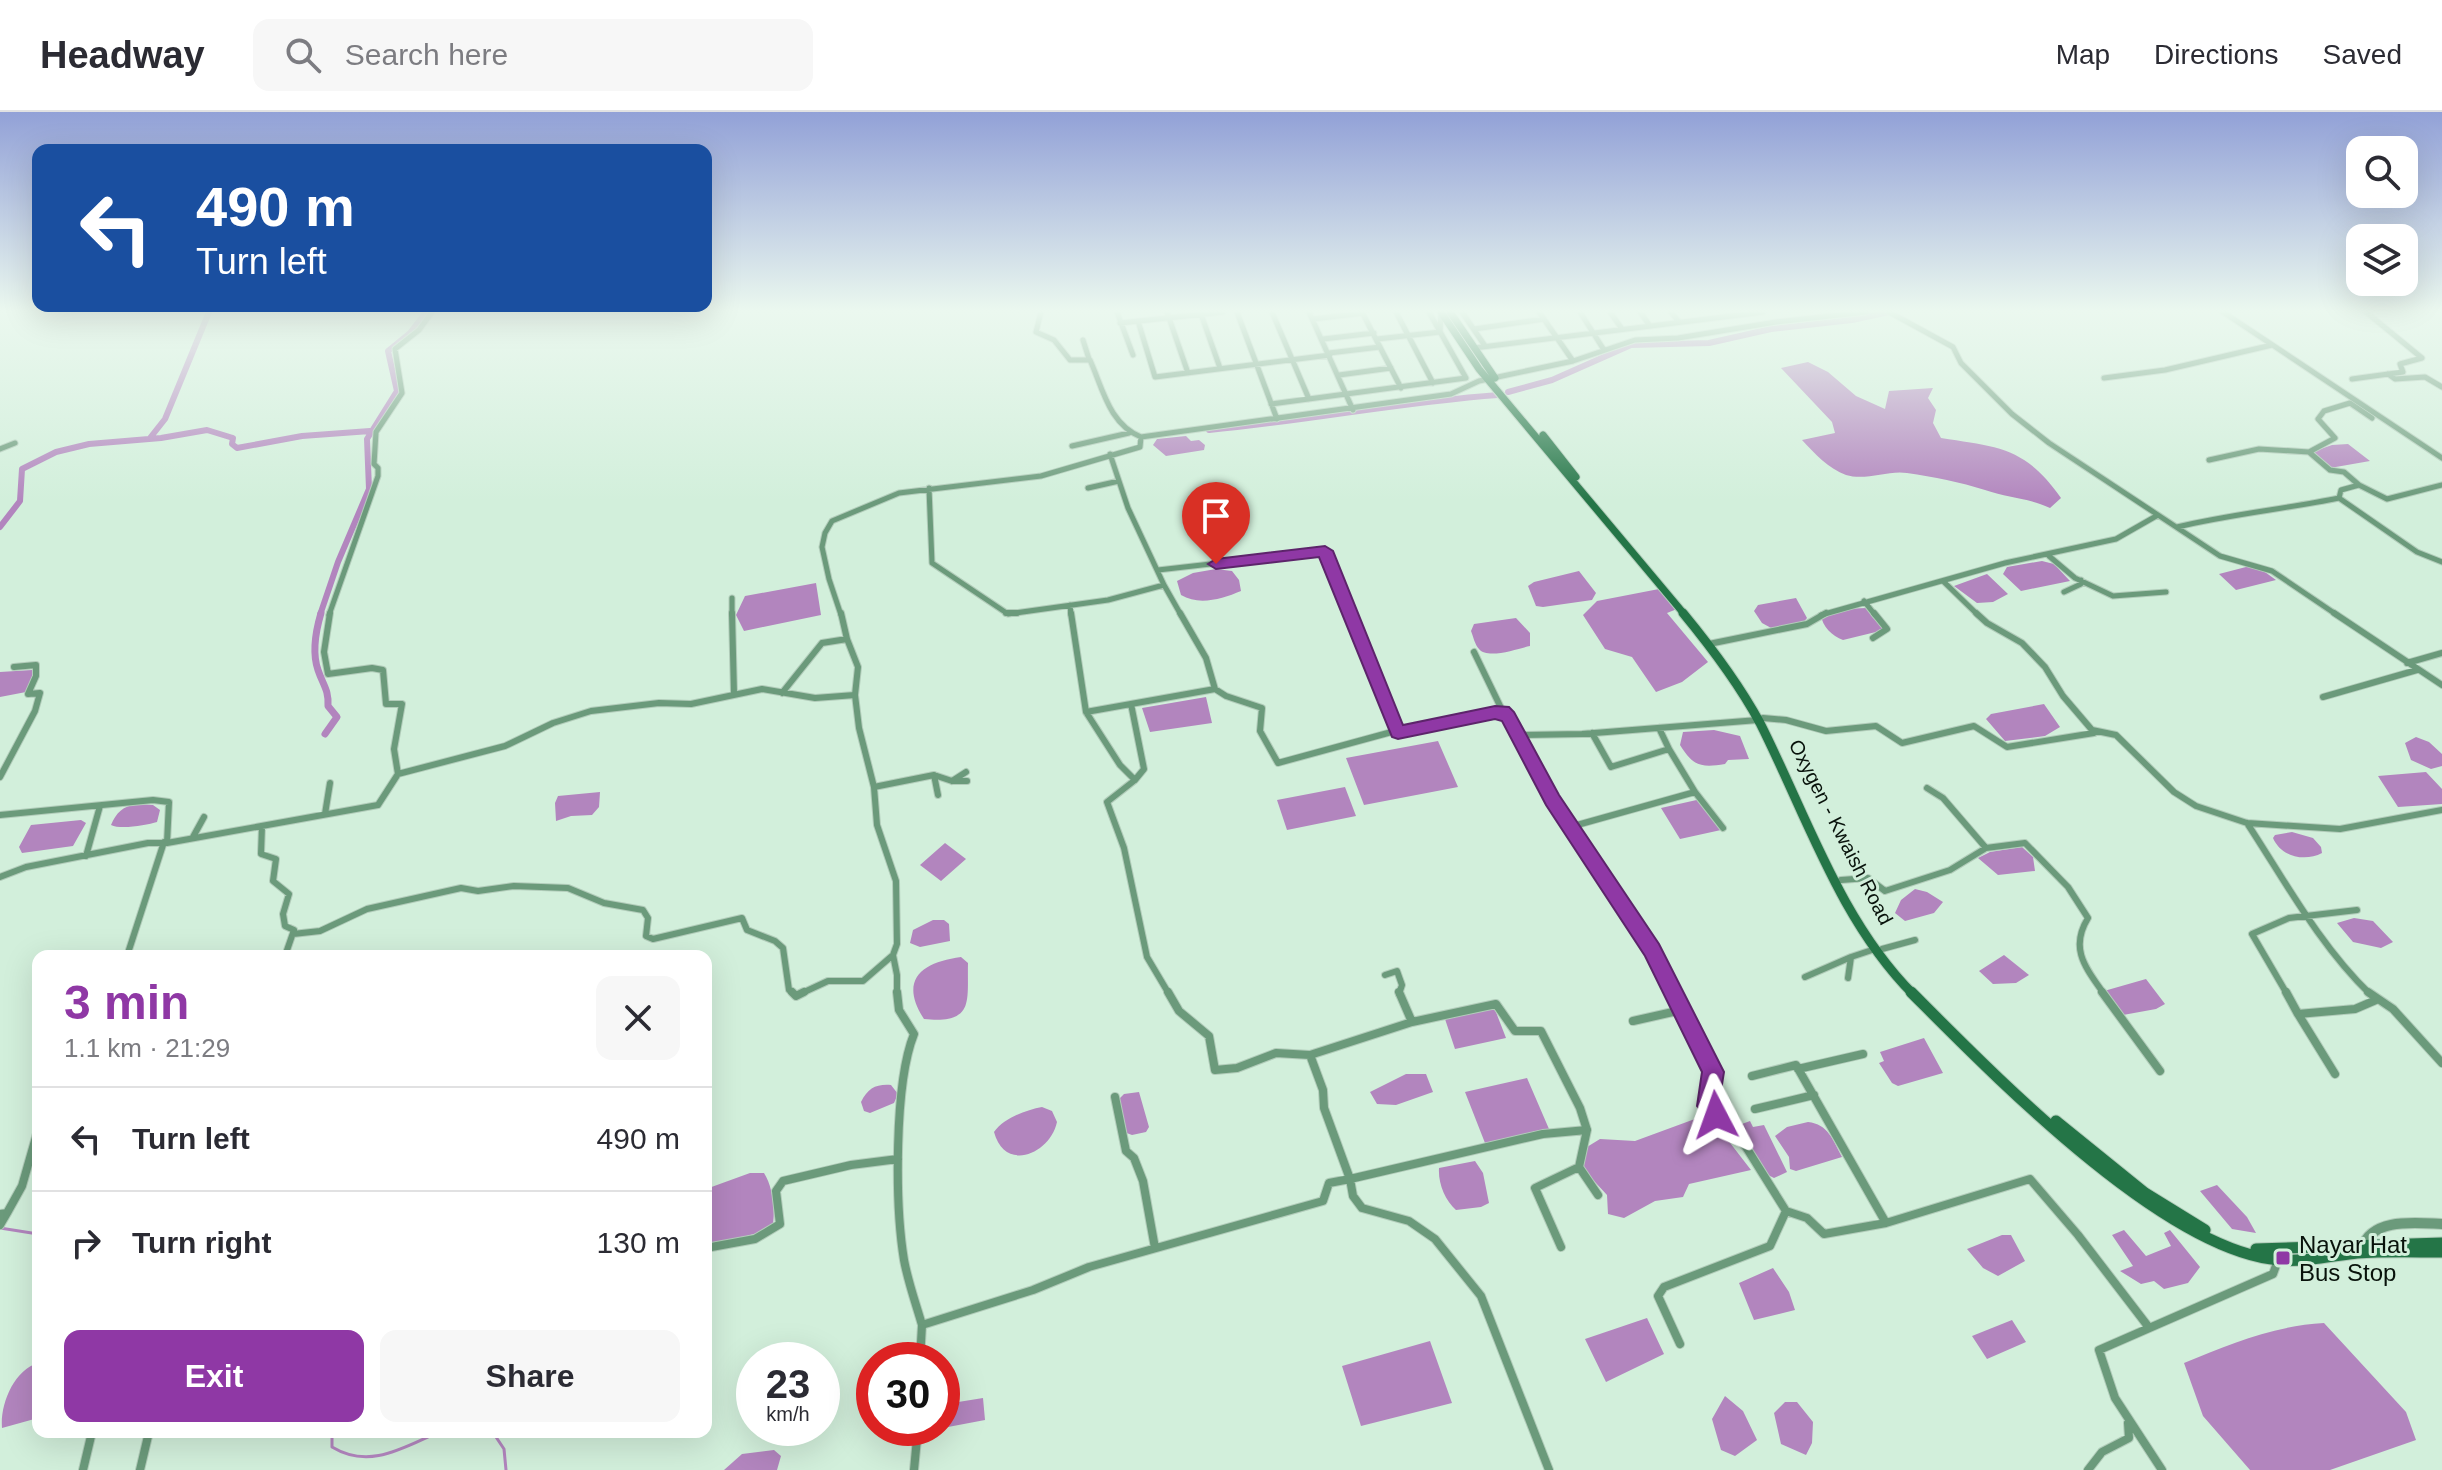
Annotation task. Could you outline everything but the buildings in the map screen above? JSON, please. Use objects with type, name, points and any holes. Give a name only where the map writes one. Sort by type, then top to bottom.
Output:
[{"type":"main road","name":"Oxygen - Kwaish Road","points":[[1489,375],[1711,644]]},
{"type":"main road","name":"Oxygen - Kwaish Road","points":[[1490,375],[1711,644],[1761,719],[1878,949],[1959,1034],[2095,1154],[2182,1218],[2226,1240],[2263,1251],[2362,1249],[2442,1243]]},
{"type":"main road","name":"Oxygen - Kwaish Road","points":[[1761,719],[1844,897],[1878,949],[1929,1011],[1970,1051],[2085,1154],[2141,1199],[2187,1229],[2237,1249],[2278,1260],[2362,1249],[2442,1252]]},
{"type":"street","points":[[398,774],[394,749],[402,704],[386,704],[383,670],[372,668],[328,674],[325,639],[326,624],[343,569],[378,476],[378,468],[374,464],[376,432],[402,393],[399,375]]},
{"type":"street","points":[[1096,375],[1114,415],[1129,433]]},
{"type":"street","points":[[1260,375],[1277,419]]},
{"type":"street","points":[[1299,375],[1309,399]]},
{"type":"street","points":[[1339,375],[1353,410]]},
{"type":"street","points":[[1395,375],[1401,388]]},
{"type":"street","points":[[1429,375],[1433,383]]},
{"type":"street","points":[[1271,404],[1401,388],[1466,378],[1465,375]]},
{"type":"street","points":[[1072,446],[1129,433],[1141,437],[1451,394],[1504,375]]},
{"type":"street","points":[[1973,375],[2012,414],[2049,443],[2225,559],[2241,564],[2258,564],[2272,571],[2442,685]]},
{"type":"street","points":[[2104,378],[2124,375]]},
{"type":"street","points":[[2318,375],[2442,458]]},
{"type":"street","points":[[2352,379],[2378,375]]},
{"type":"street","points":[[2390,375],[2395,379],[2425,377],[2442,387]]},
{"type":"street","points":[[2309,452],[2335,438],[2318,419],[2324,411],[2350,403],[2372,418]]},
{"type":"street","points":[[293,934],[320,931],[367,909],[439,892],[514,886],[568,888],[604,903],[643,910],[648,918],[646,936],[653,939],[742,918],[747,930],[775,941],[783,948],[789,990],[796,996],[828,981],[863,981],[893,955],[897,944],[896,881],[877,825],[874,787],[862,730],[854,717],[858,667],[847,639],[845,621],[831,593],[824,545],[826,526],[877,501],[929,488],[1041,476],[1140,447],[1141,437]]},
{"type":"street","points":[[0,449],[15,443]]},
{"type":"street","points":[[2209,460],[2222,455],[2293,448],[2309,452],[2330,470],[2344,472],[2359,485],[2387,499],[2442,485]]},
{"type":"street","points":[[1110,454],[1128,508],[1164,585],[1206,658],[1215,689],[1225,698],[1262,708],[1260,731],[1278,763],[1367,738],[1503,712]]},
{"type":"street","points":[[1088,488],[1119,481]]},
{"type":"street","points":[[2339,498],[2341,490],[2359,485]]},
{"type":"street","points":[[929,488],[932,563],[1008,614],[1108,600],[1164,585]]},
{"type":"street","points":[[2177,527],[2237,513],[2289,508],[2339,498],[2366,512],[2417,554],[2430,561],[2442,562]]},
{"type":"street","points":[[1711,644],[1807,624],[1825,612],[1864,601],[1944,582],[2005,563],[2049,556],[2127,536],[2130,530],[2158,515]]},
{"type":"street","points":[[1158,570],[1325,551],[1398,733]]},
{"type":"street","points":[[2049,556],[2081,580],[2113,596],[2166,592]]},
{"type":"street","points":[[2064,592],[2081,584],[2081,580]]},
{"type":"street","points":[[1944,582],[1987,623],[2022,643],[2045,667],[2063,696],[2095,732]]},
{"type":"street","points":[[732,598],[734,694]]},
{"type":"street","points":[[1864,601],[1887,629],[1873,638]]},
{"type":"street","points":[[1070,605],[1086,712],[1120,765],[1135,780]]},
{"type":"street","points":[[782,693],[822,643],[847,639]]},
{"type":"street","points":[[1474,652],[1538,777],[1652,950],[1713,1072],[1708,1106],[1746,1147],[1786,1211],[1807,1218],[1824,1234],[1886,1223],[2030,1179],[2078,1235],[2147,1325]]},
{"type":"street","points":[[2407,663],[2442,653]]},
{"type":"street","points":[[0,777],[35,711],[40,693],[28,694],[36,676],[36,665],[14,667]]},
{"type":"street","points":[[2323,697],[2417,670]]},
{"type":"street","points":[[0,877],[26,867],[378,805],[386,798],[393,778],[398,774],[505,746],[553,723],[591,711],[659,703],[691,704],[762,689],[815,698],[855,695]]},
{"type":"street","points":[[1086,712],[1215,689]]},
{"type":"street","points":[[1131,704],[1144,769],[1107,802],[1124,848],[1143,947],[1153,971],[1179,1011],[1209,1036],[1215,1070],[1226,1071],[1281,1052],[1295,1056],[1310,1055],[1412,1022],[1496,1004],[1515,1031],[1541,1031],[1580,1108],[1587,1130],[1587,1142],[1579,1167],[1598,1195]]},
{"type":"street","points":[[1518,735],[1592,733],[1761,719],[1786,720],[1826,731],[1876,726],[1902,743],[1970,726],[2007,747],[2095,732],[2116,735],[2186,801],[2247,823],[2340,829],[2442,810]]},
{"type":"street","points":[[1659,728],[1695,792],[1723,828]]},
{"type":"street","points":[[1592,733],[1611,767],[1669,749]]},
{"type":"street","points":[[952,781],[966,772]]},
{"type":"street","points":[[874,787],[934,775],[952,781],[967,781]]},
{"type":"street","points":[[934,775],[938,795]]},
{"type":"street","points":[[325,814],[330,783]]},
{"type":"street","points":[[1927,788],[1953,808],[1986,848]]},
{"type":"street","points":[[1570,827],[1695,792]]},
{"type":"street","points":[[0,815],[153,800],[169,802],[165,843],[129,950]]},
{"type":"street","points":[[86,856],[100,806]]},
{"type":"street","points":[[193,837],[204,817]]},
{"type":"street","points":[[2247,823],[2355,980],[2376,1000],[2393,1009],[2442,1063]]},
{"type":"street","points":[[262,826],[261,854],[276,859],[273,881],[289,894],[283,914],[285,926],[294,930],[287,950]]},
{"type":"street","points":[[1841,880],[1868,878],[1885,891],[1950,870],[1986,848],[2025,843],[2068,888],[2088,918],[2079,930],[2080,955],[2118,1015],[2160,1071]]},
{"type":"street","points":[[2335,1074],[2252,934],[2289,918],[2357,910]]},
{"type":"street","points":[[1805,977],[1851,957],[1915,940]]},
{"type":"street","points":[[893,955],[898,966],[895,999],[903,1020],[914,1034],[905,1056],[898,1159],[904,1260],[922,1325],[921,1342]]},
{"type":"street","points":[[1848,978],[1851,957]]},
{"type":"street","points":[[1385,975],[1397,971],[1402,985],[1398,991],[1412,1022]]},
{"type":"street","points":[[2298,1014],[2355,1009],[2376,1000]]},
{"type":"street","points":[[1633,1021],[1682,1010]]},
{"type":"street","points":[[1798,1069],[1863,1054]]},
{"type":"street","points":[[1310,1055],[1353,1196],[1362,1208],[1409,1221],[1435,1239],[1481,1296],[1549,1470]]},
{"type":"street","points":[[1752,1076],[1796,1065],[1886,1223]]},
{"type":"street","points":[[1755,1109],[1814,1095]]},
{"type":"street","points":[[1115,1097],[1126,1151],[1134,1156],[1142,1174],[1155,1248]]},
{"type":"street","points":[[922,1325],[1033,1290],[1089,1267],[1323,1201],[1329,1183],[1543,1134],[1587,1130]]},
{"type":"street","points":[[0,1225],[3,1213],[22,1186],[32,1151]]},
{"type":"street","points":[[712,1247],[735,1244],[772,1232],[780,1224],[776,1191],[783,1181],[851,1165],[898,1159]]},
{"type":"street","points":[[1561,1247],[1535,1188],[1579,1167]]},
{"type":"street","points":[[1680,1344],[1658,1296],[1664,1287],[1770,1246],[1786,1211]]},
{"type":"street","points":[[2362,1249],[2367,1235],[2378,1229],[2402,1224],[2442,1224]]},
{"type":"street","points":[[2162,1470],[2127,1419],[2102,1364],[2099,1350],[2147,1325],[2244,1289],[2273,1274],[2278,1260]]},
{"type":"street","points":[[2088,1470],[2102,1452],[2129,1438],[2127,1419]]},
{"type":"street","points":[[83,1470],[91,1438]]},
{"type":"street","points":[[140,1470],[148,1438]]},
{"type":"street","points":[[914,1470],[916,1446]]},
{"type":"shaded area","points":[[1788,375],[1832,375],[1856,396],[1885,409],[1889,391],[1933,388],[1928,398],[1936,410],[1933,423],[1941,438],[1995,447],[2023,459],[2048,481],[2061,498],[2050,508],[1927,476],[1900,472],[1854,477],[1846,475],[1822,460],[1802,440],[1835,433],[1832,422]]},
{"type":"shaded area","points":[[1186,436],[1191,441],[1199,440],[1205,445],[1204,450],[1166,456],[1153,445],[1157,439]]},
{"type":"shaded area","points":[[2348,444],[2370,461],[2330,468],[2312,452],[2332,445]]},
{"type":"shaded area","points":[[2042,561],[2054,564],[2070,581],[2021,591],[2003,574],[2007,567]]},
{"type":"shaded area","points":[[2258,567],[2276,580],[2236,590],[2219,574]]},
{"type":"shaded area","points":[[1216,569],[1232,571],[1239,580],[1241,591],[1203,601],[1181,595],[1177,581],[1193,573]]},
{"type":"shaded area","points":[[1579,571],[1596,593],[1592,600],[1536,606],[1528,586]]},
{"type":"shaded area","points":[[1987,574],[2008,594],[1993,602],[1977,603],[1954,586]]},
{"type":"shaded area","points":[[816,583],[821,615],[744,631],[736,615],[745,596]]},
{"type":"shaded area","points":[[1659,589],[1677,609],[1667,613],[1708,662],[1682,682],[1656,692],[1632,657],[1605,649],[1583,615],[1597,601]]},
{"type":"shaded area","points":[[1796,598],[1807,618],[1802,624],[1773,629],[1762,623],[1754,611],[1758,605]]},
{"type":"shaded area","points":[[1866,608],[1884,630],[1843,640],[1828,630],[1821,615],[1844,609]]},
{"type":"shaded area","points":[[1516,618],[1530,633],[1530,646],[1496,653],[1483,652],[1478,647],[1471,631],[1474,624]]},
{"type":"shaded area","points":[[32,670],[33,678],[26,692],[0,697],[0,672]]},
{"type":"shaded area","points":[[1206,697],[1212,723],[1150,732],[1142,708]]},
{"type":"shaded area","points":[[2044,704],[2060,727],[2045,736],[2005,741],[1986,719],[1991,714]]},
{"type":"shaded area","points":[[1714,730],[1740,736],[1749,759],[1728,760],[1725,764],[1710,766],[1698,764],[1680,745],[1683,732]]},
{"type":"shaded area","points":[[2416,737],[2429,742],[2442,754],[2442,766],[2431,769],[2411,760],[2405,743]]},
{"type":"shaded area","points":[[1438,741],[1458,787],[1364,805],[1346,758]]},
{"type":"shaded area","points":[[2426,772],[2442,789],[2442,804],[2398,807],[2378,776]]},
{"type":"shaded area","points":[[1345,787],[1356,816],[1287,830],[1277,800]]},
{"type":"shaded area","points":[[600,792],[599,807],[592,815],[571,816],[556,821],[555,803],[558,796]]},
{"type":"shaded area","points":[[1701,799],[1721,830],[1680,839],[1661,808]]},
{"type":"shaded area","points":[[137,804],[153,805],[160,810],[157,822],[127,827],[111,825],[121,811]]},
{"type":"shaded area","points":[[81,820],[86,823],[73,846],[22,853],[19,847],[31,825]]},
{"type":"shaded area","points":[[2292,832],[2313,838],[2322,853],[2301,857],[2282,850],[2273,838]]},
{"type":"shaded area","points":[[945,843],[966,859],[941,881],[920,865]]},
{"type":"shaded area","points":[[2022,847],[2033,857],[2035,871],[1998,875],[1978,858],[1990,852]]},
{"type":"shaded area","points":[[1915,889],[1943,902],[1934,913],[1905,921],[1895,913],[1901,900]]},
{"type":"shaded area","points":[[2354,918],[2373,921],[2393,942],[2381,948],[2353,942],[2337,923]]},
{"type":"shaded area","points":[[933,920],[944,920],[949,924],[950,941],[920,947],[910,943],[913,930]]},
{"type":"shaded area","points":[[2004,955],[2029,975],[2016,983],[1993,984],[1979,971]]},
{"type":"shaded area","points":[[961,957],[968,963],[965,1008],[952,1018],[924,1019],[913,993],[918,975],[936,963]]},
{"type":"shaded area","points":[[2146,979],[2165,1004],[2156,1009],[2123,1015],[2104,991]]},
{"type":"shaded area","points":[[1494,1007],[1506,1038],[1455,1049],[1445,1019]]},
{"type":"shaded area","points":[[1924,1038],[1943,1073],[1898,1086],[1892,1083],[1879,1063],[1884,1061],[1880,1052]]},
{"type":"shaded area","points":[[1406,1074],[1426,1074],[1433,1092],[1396,1105],[1377,1104],[1370,1092]]},
{"type":"shaded area","points":[[1527,1078],[1549,1129],[1485,1143],[1465,1092]]},
{"type":"shaded area","points":[[891,1085],[898,1094],[894,1103],[870,1113],[864,1111],[861,1102],[870,1090]]},
{"type":"shaded area","points":[[1139,1092],[1149,1127],[1146,1132],[1132,1135],[1124,1132],[1118,1100],[1124,1094]]},
{"type":"shaded area","points":[[1042,1107],[1052,1111],[1057,1122],[1046,1143],[1037,1150],[1017,1155],[1000,1145],[994,1132],[1003,1123],[1016,1115]]},
{"type":"shaded area","points":[[1703,1116],[1710,1117],[1751,1170],[1689,1184],[1683,1197],[1655,1201],[1624,1218],[1608,1214],[1607,1195],[1582,1168],[1587,1147],[1600,1139],[1635,1141]]},
{"type":"shaded area","points":[[1750,1121],[1753,1127],[1764,1125],[1787,1172],[1774,1178],[1766,1174],[1734,1127]]},
{"type":"shaded area","points":[[1808,1122],[1825,1129],[1842,1157],[1796,1171],[1790,1169],[1789,1157],[1775,1136],[1787,1127]]},
{"type":"shaded area","points":[[1475,1161],[1483,1173],[1489,1203],[1456,1210],[1443,1191],[1439,1168]]},
{"type":"shaded area","points":[[750,1173],[764,1173],[773,1200],[772,1229],[712,1245],[712,1187]]},
{"type":"shaded area","points":[[2217,1185],[2247,1217],[2256,1233],[2232,1229],[2200,1191]]},
{"type":"shaded area","points":[[2124,1230],[2146,1256],[2171,1246],[2164,1233],[2170,1230],[2200,1267],[2188,1283],[2164,1289],[2154,1281],[2141,1284],[2120,1271],[2133,1266],[2112,1235]]},
{"type":"shaded area","points":[[2002,1235],[2011,1235],[2025,1261],[1998,1276],[1983,1268],[1967,1249]]},
{"type":"shaded area","points":[[1773,1268],[1789,1292],[1795,1310],[1754,1320],[1739,1283]]},
{"type":"shaded area","points":[[1647,1318],[1664,1354],[1606,1382],[1585,1339]]},
{"type":"shaded area","points":[[2012,1320],[2026,1342],[1987,1359],[1972,1336]]},
{"type":"shaded area","points":[[2324,1323],[2406,1412],[2416,1440],[2330,1470],[2250,1470],[2203,1416],[2184,1363],[2269,1332]]},
{"type":"shaded area","points":[[1430,1341],[1452,1403],[1361,1426],[1342,1366]]},
{"type":"shaded area","points":[[32,1366],[32,1420],[2,1428],[3,1409],[10,1389]]},
{"type":"shaded area","points":[[1725,1396],[1743,1411],[1757,1440],[1735,1456],[1721,1450],[1712,1419]]},
{"type":"shaded area","points":[[983,1398],[985,1420],[960,1425],[960,1402]]},
{"type":"shaded area","points":[[1785,1402],[1797,1402],[1813,1422],[1812,1443],[1806,1455],[1781,1444],[1774,1413]]},
{"type":"shaded area","points":[[774,1450],[781,1456],[777,1470],[724,1470],[742,1454]]},
{"type":"waterway","points":[[150,438],[165,419],[183,375]]},
{"type":"waterway","points":[[320,615],[338,562],[369,489],[367,439],[397,391],[393,375]]},
{"type":"waterway","points":[[1508,392],[1562,375]]},
{"type":"waterway","points":[[1209,430],[1498,395]]},
{"type":"waterway","points":[[0,527],[20,501],[22,469],[56,452],[89,444],[161,438],[207,430],[233,438],[232,444],[237,448],[302,436],[370,431]]},
{"type":"waterway","points":[[321,613],[315,642],[316,663],[327,692],[328,706],[337,717],[325,734]]},
{"type":"waterway","points":[[0,1228],[32,1233]]},
{"type":"waterway","points":[[332,1438],[332,1447],[360,1456],[387,1454],[425,1438]]},
{"type":"waterway","points":[[497,1438],[504,1449],[506,1470]]},
{"type":"place","name":"Nayar Hat Bus Stop","points":[[2283,1258]]},
{"type":"route","points":[[1216,564],[1325,551],[1398,733],[1399,730],[1446,724],[1495,712],[1503,712],[1508,717],[1538,777],[1652,950],[1713,1072],[1708,1106],[1716,1115]]}]
